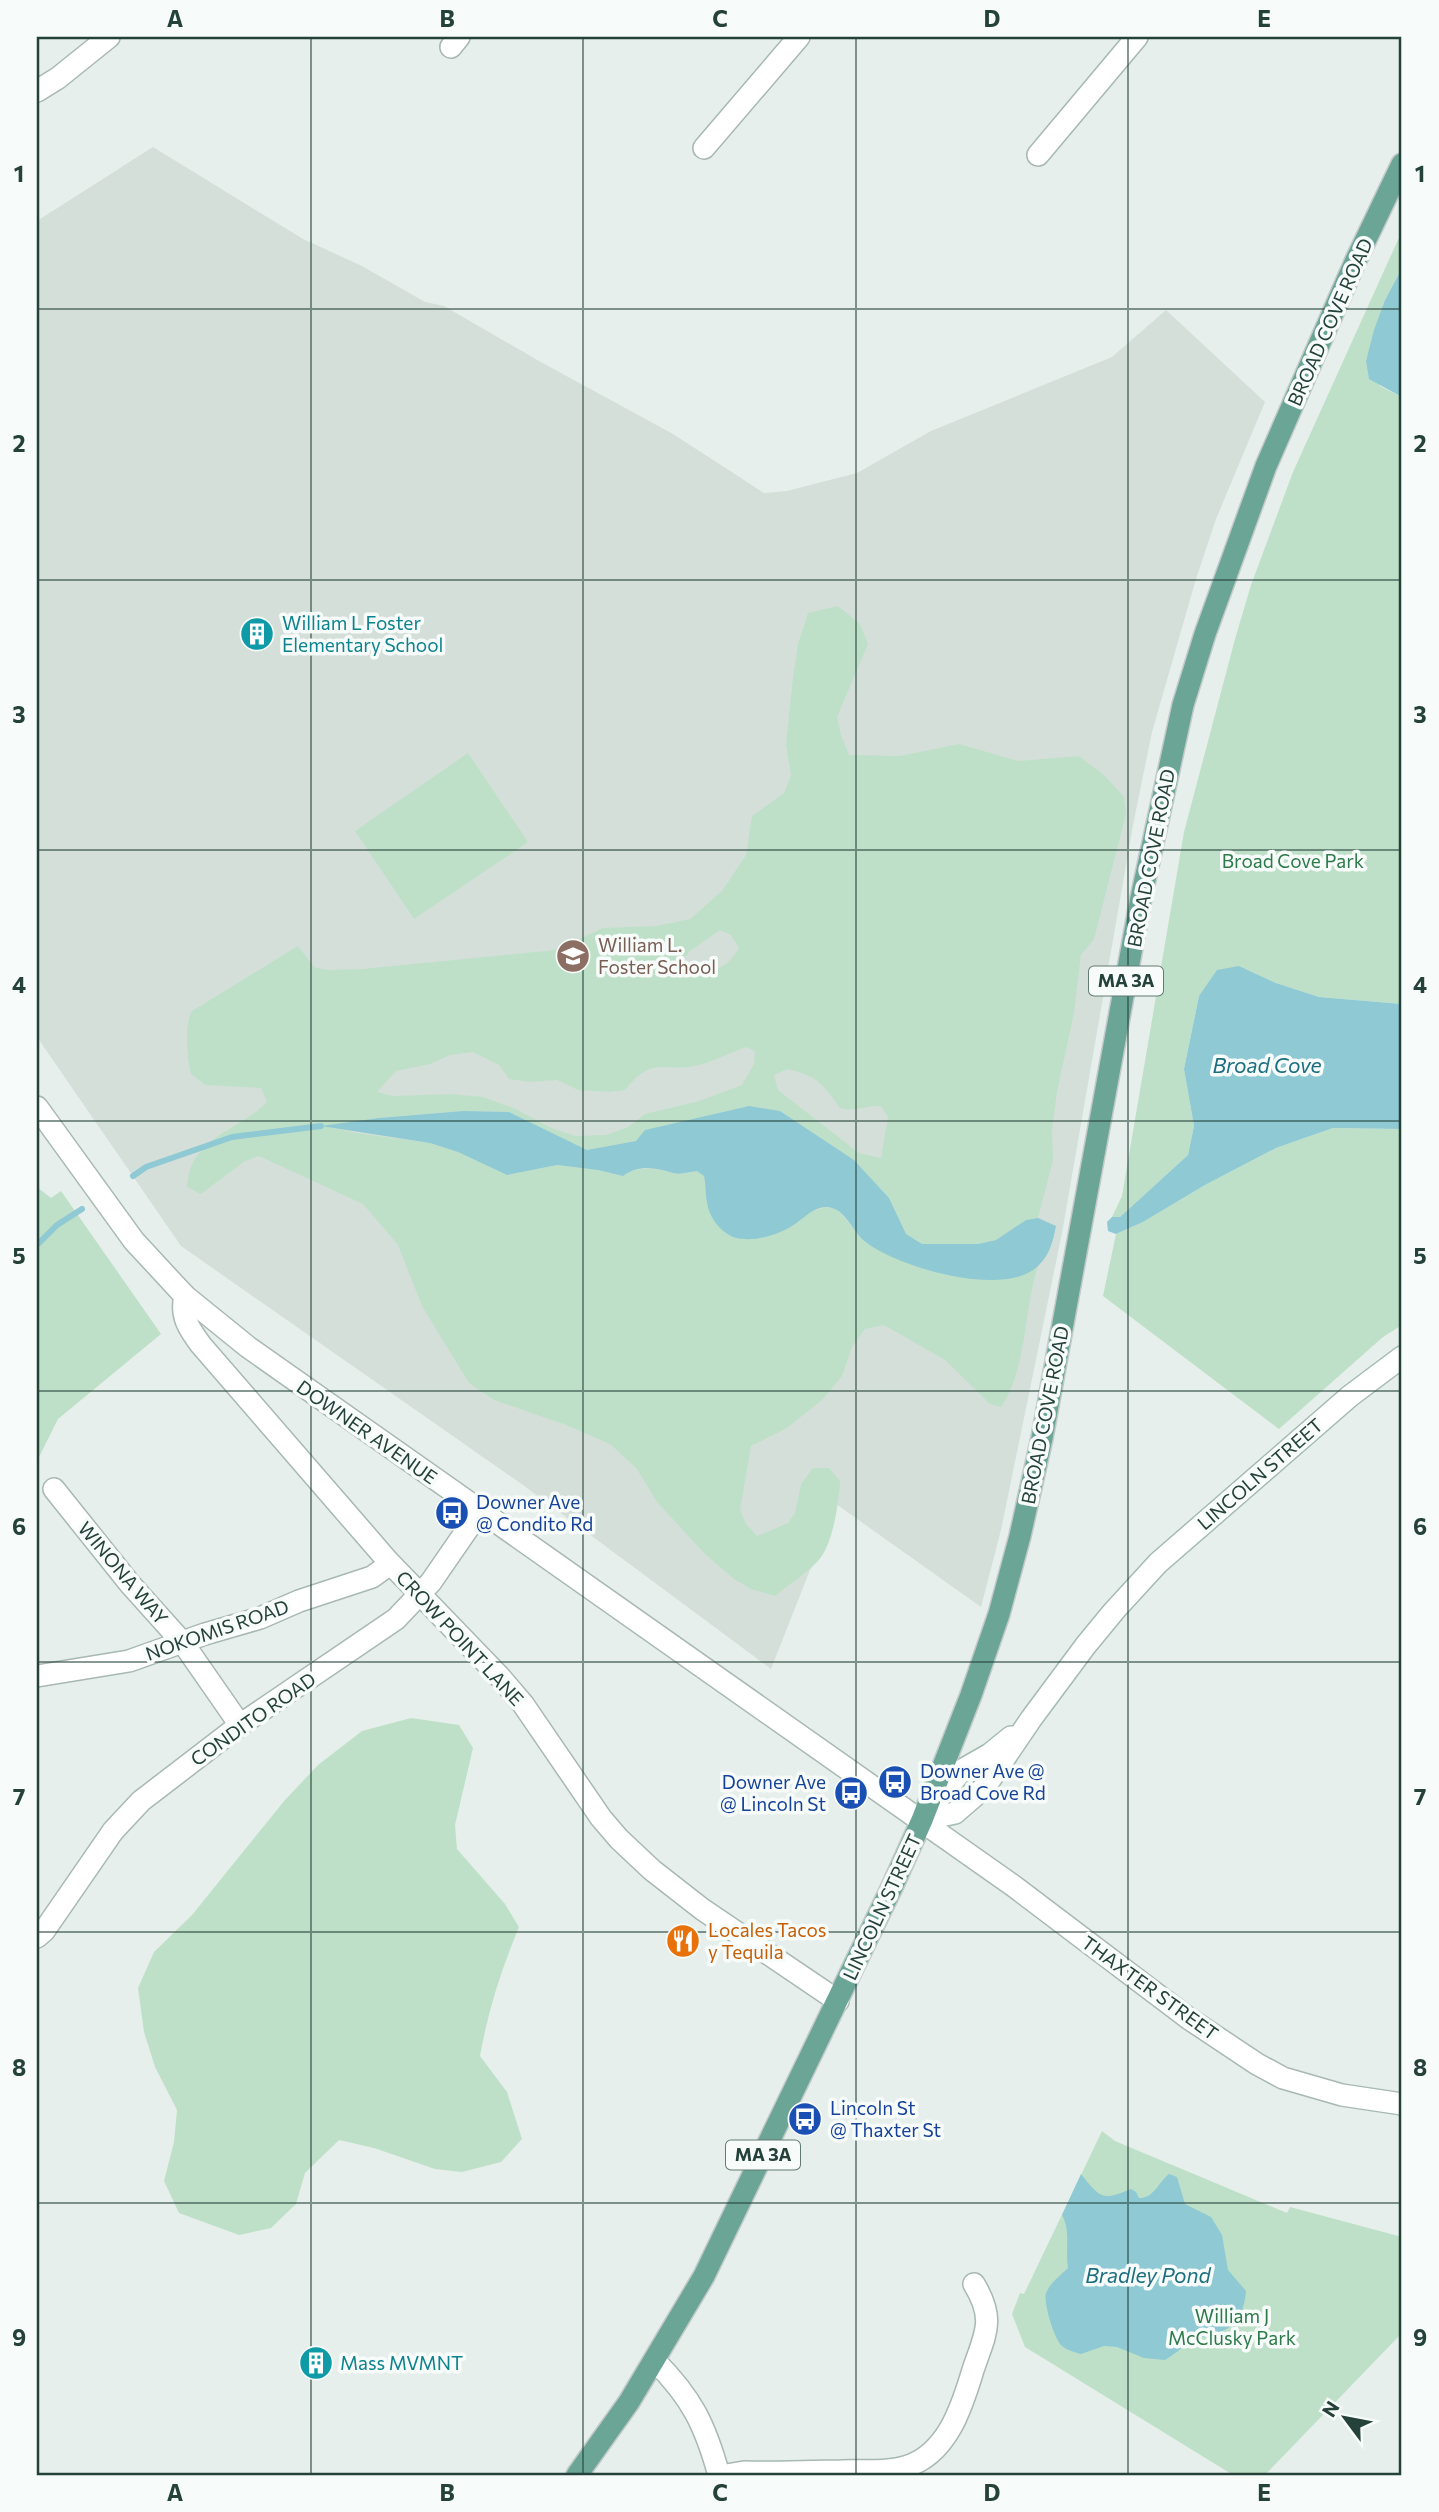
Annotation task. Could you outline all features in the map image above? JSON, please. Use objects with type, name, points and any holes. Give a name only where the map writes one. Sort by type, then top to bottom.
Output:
[{"type":"main road","name":"BROAD COVE ROAD","points":[[922,1821],[999,1614],[1020,1536],[1044,1425],[1141,898],[1183,705],[1205,634],[1266,466],[1356,260],[1402,164]]},
{"type":"main road","name":"LINCOLN STREET","points":[[577,2475],[629,2402],[704,2276],[922,1821]]},
{"type":"street","points":[[37,91],[58,78],[109,37]]},
{"type":"street","points":[[704,148],[799,37]]},
{"type":"street","points":[[1038,155],[1137,37]]},
{"type":"street","name":"DOWNER AVENUE","points":[[37,1107],[118,1221],[185,1296],[248,1348],[922,1821]]},
{"type":"street","name":"CROW POINT LANE","points":[[185,1296],[182,1308],[184,1317],[201,1345],[390,1564],[479,1654],[523,1704],[601,1818],[628,1848],[702,1909],[838,2001]]},
{"type":"street","name":"LINCOLN STREET","points":[[922,1821],[955,1812],[985,1787],[1031,1719],[1107,1619],[1158,1563],[1350,1396],[1402,1357]]},
{"type":"street","name":"WINONA WAY","points":[[54,1489],[130,1584],[183,1643],[240,1725]]},
{"type":"street","name":"CONDITO ROAD","points":[[37,1937],[44,1931],[113,1831],[141,1801],[240,1725],[372,1638],[396,1619],[421,1594],[480,1511]]},
{"type":"street","name":"NOKOMIS ROAD","points":[[37,1676],[129,1661],[372,1577],[390,1564]]},
{"type":"street","name":"THAXTER STREET","points":[[922,1821],[1015,1887],[1188,2018],[1257,2064],[1283,2078],[1342,2095],[1402,2105]]},
{"type":"street","points":[[726,2475],[744,2472],[891,2470],[916,2463],[928,2455],[954,2422],[964,2401],[988,2325],[985,2302],[974,2284]]},
{"type":"street","points":[[655,2361],[675,2381],[696,2411],[719,2475]]},
{"type":"shaded area","name":"William L. Foster School","points":[[153,147],[303,239],[362,266],[425,302],[444,306],[673,434],[764,493],[787,491],[857,473],[931,431],[1112,357],[1166,310],[1265,402],[1216,519],[1152,732],[1133,825],[1062,1233],[1001,1530],[981,1607],[836,1504],[771,1669],[523,1485],[181,1246],[37,1037],[37,221]]},
{"type":"green space","name":"Broad Cove Park","points":[[1402,231],[1402,268],[1385,300],[1366,361],[1380,386],[1402,397],[1402,1004],[1319,997],[1276,983],[1239,966],[1199,996],[1184,1069],[1194,1126],[1188,1155],[1120,1217],[1112,1217],[1122,1196],[1184,832],[1235,639],[1251,585],[1293,472]]},
{"type":"green space","points":[[838,606],[860,624],[868,644],[837,717],[849,755],[900,756],[959,744],[1018,761],[1079,756],[1105,776],[1124,797],[1126,814],[1094,939],[1081,955],[1074,1013],[1057,1092],[1052,1130],[1053,1160],[1038,1218],[1026,1220],[996,1240],[978,1244],[922,1244],[906,1234],[889,1198],[854,1160],[780,1111],[749,1106],[646,1130],[636,1141],[587,1150],[509,1112],[463,1111],[324,1126],[430,1143],[458,1152],[507,1175],[557,1165],[622,1176],[641,1169],[679,1174],[697,1171],[704,1176],[707,1205],[712,1213],[794,1225],[809,1212],[827,1207],[837,1209],[865,1242],[1025,1274],[1038,1266],[1021,1357],[1010,1391],[1001,1407],[990,1404],[945,1360],[884,1325],[865,1329],[852,1347],[842,1376],[823,1399],[787,1428],[751,1446],[740,1510],[746,1524],[757,1536],[788,1523],[795,1513],[801,1484],[813,1468],[829,1468],[840,1481],[834,1523],[823,1554],[808,1570],[775,1596],[751,1589],[734,1579],[706,1555],[657,1502],[637,1469],[610,1444],[566,1425],[494,1400],[469,1383],[422,1306],[398,1245],[363,1204],[259,1156],[245,1161],[201,1194],[187,1187],[196,1157],[206,1146],[267,1102],[261,1088],[205,1085],[191,1074],[187,1033],[192,1011],[298,946],[314,967],[328,970],[363,969],[555,950],[603,928],[656,926],[690,919],[722,891],[746,855],[752,816],[784,793],[791,775],[786,745],[793,677],[798,644],[808,613]],"holes":[[[720,930],[731,935],[739,948],[720,968],[692,972],[682,960],[690,951]],[[747,1047],[755,1052],[754,1064],[742,1085],[699,1101],[645,1114],[628,1127],[606,1135],[575,1136],[483,1097],[451,1094],[393,1096],[377,1092],[396,1071],[430,1064],[450,1055],[473,1052],[499,1065],[509,1079],[529,1082],[557,1080],[578,1090],[609,1092],[625,1090],[635,1079],[652,1068],[687,1067]],[[788,1069],[813,1078],[824,1087],[840,1108],[881,1106],[888,1117],[881,1158],[859,1153],[778,1090],[774,1075]]]},
{"type":"green space","points":[[468,753],[528,842],[414,919],[355,831]]},
{"type":"green space","points":[[1333,1128],[1402,1129],[1402,1325],[1383,1337],[1279,1429],[1103,1296],[1116,1234],[1143,1222],[1205,1185],[1276,1148]]},
{"type":"green space","points":[[37,1187],[51,1198],[61,1191],[161,1334],[58,1419],[37,1461]]},
{"type":"green space","points":[[411,1718],[459,1725],[473,1748],[455,1825],[457,1849],[505,1904],[519,1927],[496,1991],[480,2056],[507,2092],[522,2139],[501,2162],[462,2172],[435,2169],[374,2148],[339,2140],[305,2173],[296,2204],[271,2228],[239,2235],[179,2213],[164,2181],[174,2142],[177,2110],[155,2067],[144,2032],[138,1988],[154,1952],[192,1915],[285,1800],[318,1765],[362,1731]]},
{"type":"green space","name":"William J McClusky Park","points":[[1102,2131],[1115,2141],[1287,2213],[1290,2207],[1402,2237],[1402,2333],[1265,2475],[1233,2475],[1025,2347],[1012,2314]]},
{"type":"water","points":[[1402,268],[1402,397],[1369,379],[1366,361],[1385,300]]},
{"type":"water","name":"Broad Cove","points":[[1239,966],[1276,983],[1319,997],[1402,1004],[1402,1129],[1333,1128],[1276,1148],[1205,1185],[1143,1222],[1116,1234],[1108,1231],[1107,1222],[1112,1217],[1120,1217],[1188,1155],[1194,1126],[1184,1069],[1199,996],[1217,970]]},
{"type":"water","points":[[749,1106],[780,1111],[854,1160],[889,1198],[906,1234],[922,1244],[978,1244],[996,1240],[1026,1220],[1038,1218],[1056,1226],[1048,1252],[1039,1265],[1024,1275],[979,1280],[953,1276],[927,1270],[883,1253],[867,1243],[840,1212],[829,1207],[817,1209],[792,1226],[769,1236],[750,1239],[733,1237],[720,1227],[712,1216],[707,1203],[704,1176],[697,1171],[679,1174],[642,1168],[623,1176],[557,1165],[507,1175],[458,1152],[430,1143],[321,1126],[463,1111],[509,1112],[587,1150],[636,1141],[645,1130]]},
{"type":"water","name":"Bradley Pond","points":[[1081,2174],[1098,2193],[1108,2196],[1131,2189],[1139,2198],[1152,2193],[1169,2174],[1177,2177],[1185,2204],[1211,2217],[1222,2235],[1228,2270],[1246,2291],[1241,2312],[1234,2323],[1223,2331],[1194,2340],[1165,2360],[1144,2358],[1117,2347],[1104,2346],[1081,2354],[1061,2345],[1055,2335],[1045,2298],[1053,2283],[1068,2268],[1067,2234],[1062,2215]]},
{"type":"waterway","points":[[133,1176],[146,1167],[232,1137],[321,1126]]},
{"type":"waterway","points":[[37,1245],[57,1225],[82,1209]]},
{"type":"place","name":"William L Foster Elementary School","points":[[257,634]]},
{"type":"place","name":"William L. Foster School","points":[[573,956]]},
{"type":"place","name":"Downer Ave @ Condito Rd","points":[[452,1513]]},
{"type":"place","name":"Downer Ave @ Broad Cove Rd","points":[[895,1782]]},
{"type":"place","name":"Downer Ave @ Lincoln St","points":[[851,1793]]},
{"type":"place","name":"Locales Tacos y Tequila","points":[[683,1941]]},
{"type":"place","name":"Lincoln St @ Thaxter St","points":[[805,2119]]},
{"type":"place","name":"Mass MVMNT","points":[[316,2363]]}]
